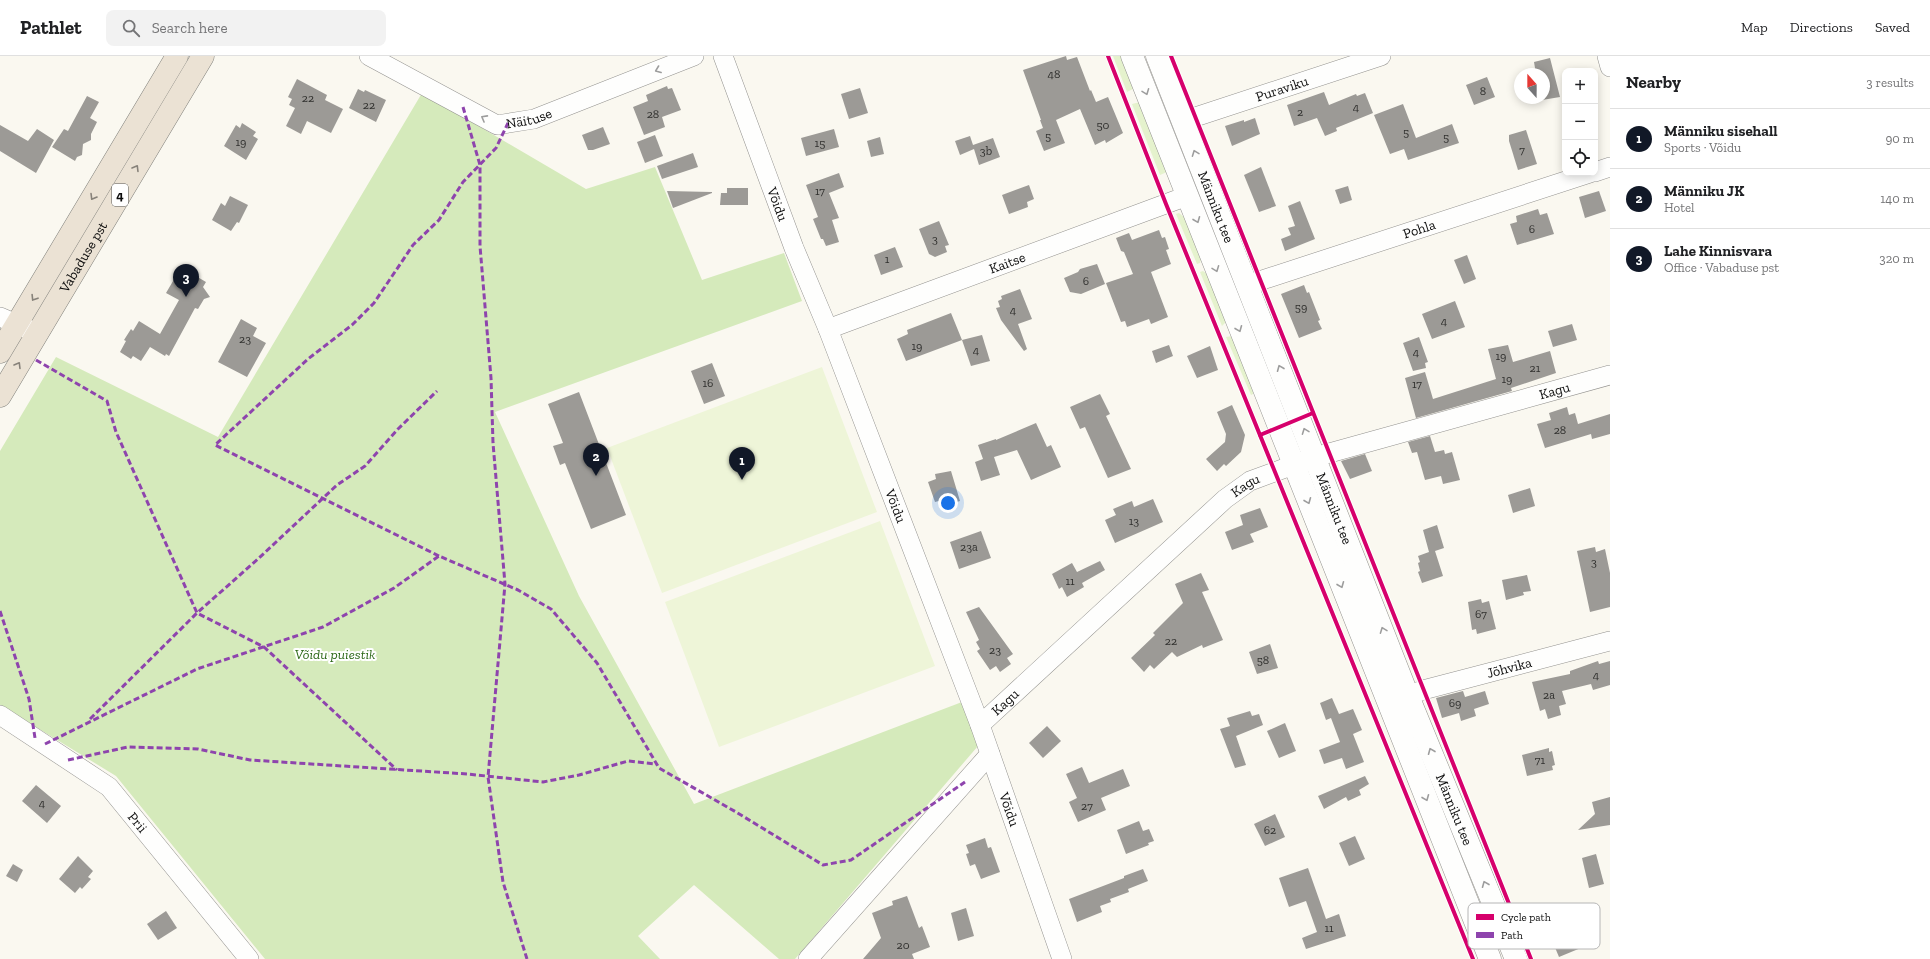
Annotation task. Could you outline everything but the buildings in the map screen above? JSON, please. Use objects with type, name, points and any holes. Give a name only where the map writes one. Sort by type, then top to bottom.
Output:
[{"type":"highway","name":"Vabaduse pst","points":[[0,352],[9,320],[33,299],[177,56]]},
{"type":"highway","name":"Vabaduse pst","points":[[0,396],[203,56]]},
{"type":"street","name":"Näituse","points":[[369,56],[497,125],[534,119],[694,56]]},
{"type":"street","name":"Võidu","points":[[723,56],[794,248],[828,329],[980,725],[1062,959]]},
{"type":"street","name":"Männiku tee","points":[[1132,56],[1468,904]]},
{"type":"street","name":"Männiku tee","points":[[1157,56],[1408,696],[1493,903]]},
{"type":"street","name":"Puraviku","points":[[1182,121],[1381,56]]},
{"type":"street","points":[[1607,56],[1610,67]]},
{"type":"street","points":[[1598,171],[1610,167]]},
{"type":"street","name":"Pohla","points":[[1247,284],[1581,176]]},
{"type":"street","name":"Kaitse","points":[[828,329],[1187,196]]},
{"type":"street","points":[[9,320],[37,334]]},
{"type":"street","name":"Kagu","points":[[980,725],[1226,499],[1250,481],[1315,458],[1610,375]]},
{"type":"street","name":"Jõhvika","points":[[1388,704],[1423,690],[1610,641]]},
{"type":"street","name":"Prii","points":[[0,715],[109,787],[250,959]]},
{"type":"street","points":[[808,959],[990,754]]},
{"type":"street","name":"Männiku tee","points":[[1486,949],[1490,959]]},
{"type":"street","name":"Männiku tee","points":[[1512,949],[1516,959]]},
{"type":"green space","points":[[1113,56],[1121,56],[1135,88],[1127,92]]},
{"type":"green space","name":"Võidu puiestik","points":[[422,93],[586,189],[655,167],[702,280],[784,253],[802,301],[495,412],[579,596],[694,804],[962,702],[978,746],[795,959],[779,959],[694,885],[638,936],[660,959],[265,959],[116,776],[0,705],[0,451],[56,357],[218,437]]},
{"type":"green space","points":[[1140,102],[1167,172],[1160,175],[1132,104]]},
{"type":"green space","points":[[1179,213],[1185,218],[1201,259],[1200,263],[1197,264],[1176,214]]},
{"type":"green space","points":[[1203,271],[1207,274],[1226,322],[1222,326],[1200,272]]},
{"type":"green space","points":[[1232,336],[1254,392],[1251,395],[1226,337]]},
{"type":"green space","points":[[822,367],[877,512],[662,593],[607,448]]},
{"type":"green space","points":[[880,521],[935,666],[719,747],[665,602]]},
{"type":"marked path","points":[[463,107],[480,165],[480,246],[491,378],[493,443],[505,584],[488,777],[503,882],[527,959]]},
{"type":"marked path","points":[[439,556],[215,445],[308,359],[352,325],[374,303],[413,245],[439,220],[463,182],[496,148],[508,123]]},
{"type":"marked path","points":[[36,360],[107,401],[116,432],[197,613],[264,647],[397,770]]},
{"type":"marked path","points":[[90,719],[197,613],[259,558],[337,485],[365,466],[398,429],[437,391]]},
{"type":"marked path","points":[[45,744],[197,669],[323,627],[394,588],[439,556],[518,590],[551,609],[597,663],[659,768],[736,812],[823,865],[851,860],[965,782]]},
{"type":"marked path","points":[[0,611],[29,699],[35,738]]},
{"type":"marked path","points":[[68,760],[128,747],[198,749],[250,760],[467,774],[543,782],[579,775],[628,761],[656,764]]},
{"type":"cycle path","points":[[1108,56],[1166,204],[1468,947]]},
{"type":"cycle path","points":[[1171,56],[1509,903]]},
{"type":"cycle path","points":[[1260,435],[1313,413]]},
{"type":"cycle path","points":[[1469,949],[1473,959]]},
{"type":"cycle path","points":[[1527,949],[1531,959]]},
{"type":"place","name":"Lahe Kinnisvara","points":[[186,297]]},
{"type":"place","name":"Männiku JK","points":[[596,476]]},
{"type":"place","name":"Männiku sisehall","points":[[742,480]]}]
